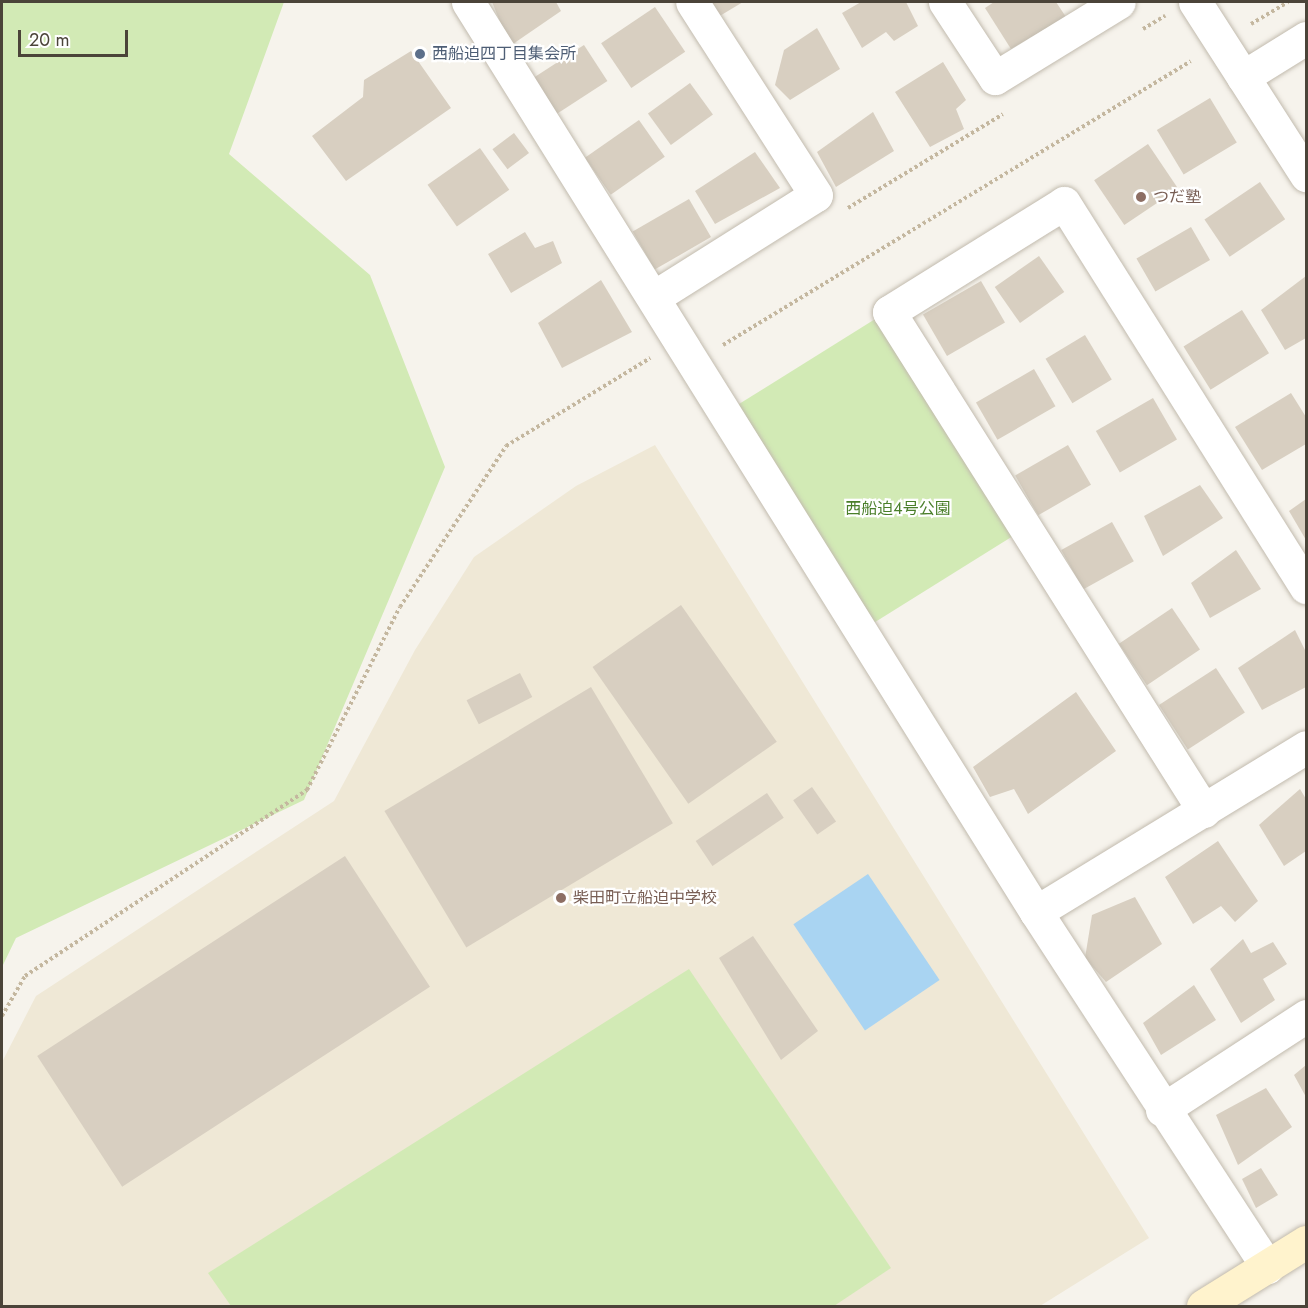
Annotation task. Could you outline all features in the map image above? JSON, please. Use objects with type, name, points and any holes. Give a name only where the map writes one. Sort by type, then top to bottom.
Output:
[{"type":"street","points":[[468,2],[689,350],[1036,912],[1162,1110],[1267,1267]]},
{"type":"street","points":[[654,297],[816,195],[692,2]]},
{"type":"street","points":[[945,2],[995,78],[1119,2]]},
{"type":"street","points":[[1182,8],[1221,43],[1306,175]]},
{"type":"street","points":[[1244,76],[1306,38]]},
{"type":"street","points":[[1204,812],[889,312],[1065,203],[1306,587]]},
{"type":"street","points":[[1036,912],[1204,812],[1306,747]]},
{"type":"street","points":[[1162,1110],[1306,1016]]},
{"type":"street","points":[[1203,1306],[1306,1242]]},
{"type":"path","points":[[2,1016],[25,976],[307,790],[399,608],[506,446],[689,350],[1288,2]]},
{"type":"path","points":[[1138,33],[1182,8]]},
{"type":"path","points":[[842,212],[1016,107]]},
{"type":"shaded area","name":"柴田町立船迫中学校","points":[[655,445],[1149,1238],[1040,1306],[2,1306],[2,1062],[36,996],[334,801],[415,650],[474,557],[576,486]]},
{"type":"green space","points":[[2,2],[284,2],[229,154],[370,275],[445,467],[304,800],[16,938],[2,967]]},
{"type":"green space","name":"西船迫4号公園","points":[[880,316],[1016,534],[871,625],[735,407]]},
{"type":"green space","points":[[689,969],[891,1268],[834,1306],[231,1306],[208,1273]]},
{"type":"water","points":[[868,874],[940,980],[865,1030],[793,924]]},
{"type":"building","points":[[492,2],[556,2],[561,11],[510,46]]},
{"type":"building","points":[[710,2],[743,2],[718,17]]},
{"type":"building","points":[[861,2],[906,2],[918,26],[894,41],[886,32],[862,48],[842,13]]},
{"type":"building","points":[[994,2],[1056,2],[1066,17],[1011,49],[985,8]]},
{"type":"building","points":[[655,7],[685,52],[631,88],[601,43]]},
{"type":"building","points":[[817,28],[840,69],[790,100],[775,85],[784,50]]},
{"type":"building","points":[[584,45],[607,81],[556,114],[533,78]]},
{"type":"building","points":[[411,51],[451,108],[346,181],[312,136],[363,97],[364,80]]},
{"type":"building","points":[[943,62],[966,100],[956,109],[964,129],[930,147],[895,92]]},
{"type":"building","points":[[690,83],[713,115],[671,145],[648,114]]},
{"type":"building","points":[[1210,98],[1237,143],[1184,175],[1157,130]]},
{"type":"building","points":[[873,112],[894,151],[836,187],[817,152]]},
{"type":"building","points":[[639,120],[665,157],[611,195],[585,158]]},
{"type":"building","points":[[514,133],[529,153],[507,169],[492,149]]},
{"type":"building","points":[[1148,144],[1178,189],[1124,225],[1094,180]]},
{"type":"building","points":[[480,148],[509,190],[457,226],[428,185]]},
{"type":"building","points":[[755,152],[780,188],[715,224],[695,191]]},
{"type":"building","points":[[1260,182],[1285,219],[1230,257],[1204,219]]},
{"type":"building","points":[[689,199],[711,237],[655,270],[633,232]]},
{"type":"building","points":[[1191,227],[1210,260],[1155,291],[1136,258]]},
{"type":"building","points":[[525,232],[535,248],[553,241],[562,263],[511,293],[488,254]]},
{"type":"building","points":[[1039,256],[1064,292],[1020,323],[995,287]]},
{"type":"building","points":[[1306,276],[1306,338],[1285,350],[1261,310]]},
{"type":"building","points":[[601,280],[632,332],[562,368],[538,323]]},
{"type":"building","points":[[981,281],[1005,323],[947,356],[923,314]]},
{"type":"building","points":[[1242,310],[1269,353],[1211,390],[1183,347]]},
{"type":"building","points":[[1085,335],[1112,380],[1072,403],[1046,359]]},
{"type":"building","points":[[1034,369],[1056,406],[997,440],[976,402]]},
{"type":"building","points":[[1291,393],[1306,417],[1306,444],[1262,470],[1235,427]]},
{"type":"building","points":[[1153,398],[1177,440],[1120,473],[1096,431]]},
{"type":"building","points":[[1068,445],[1091,485],[1038,515],[1015,476]]},
{"type":"building","points":[[1200,485],[1223,518],[1163,556],[1144,516]]},
{"type":"building","points":[[1306,499],[1306,540],[1289,511]]},
{"type":"building","points":[[1112,522],[1134,561],[1083,589],[1061,550]]},
{"type":"building","points":[[1236,550],[1261,589],[1210,618],[1191,583]]},
{"type":"building","points":[[681,605],[777,742],[688,804],[593,667]]},
{"type":"building","points":[[1172,608],[1200,649],[1147,685],[1119,644]]},
{"type":"building","points":[[1295,630],[1306,652],[1306,687],[1262,710],[1238,668]]},
{"type":"building","points":[[1216,668],[1245,712],[1188,749],[1159,705]]},
{"type":"building","points":[[520,673],[532,697],[479,724],[467,700]]},
{"type":"building","points":[[591,687],[673,823],[466,947],[384,811]]},
{"type":"building","points":[[1076,692],[1116,751],[1028,814],[1014,789],[990,797],[973,767]]},
{"type":"building","points":[[812,787],[836,821],[817,835],[793,800]]},
{"type":"building","points":[[1300,789],[1306,799],[1306,851],[1284,866],[1259,825]]},
{"type":"building","points":[[767,793],[784,818],[712,866],[696,841]]},
{"type":"building","points":[[1218,841],[1258,901],[1235,922],[1221,906],[1193,924],[1165,877]]},
{"type":"building","points":[[345,856],[430,987],[122,1187],[37,1056]]},
{"type":"building","points":[[1135,897],[1162,944],[1106,982],[1085,958],[1092,915]]},
{"type":"building","points":[[753,936],[818,1031],[781,1060],[719,958]]},
{"type":"building","points":[[1243,939],[1251,953],[1273,942],[1287,964],[1263,979],[1275,1000],[1241,1023],[1210,969]]},
{"type":"building","points":[[1194,985],[1216,1020],[1161,1055],[1143,1023]]},
{"type":"building","points":[[1306,1065],[1306,1097],[1294,1075]]},
{"type":"building","points":[[1266,1088],[1292,1127],[1238,1165],[1216,1115]]},
{"type":"building","points":[[1261,1168],[1278,1195],[1256,1208],[1242,1179]]},
{"type":"place","name":"西船迫四丁目集会所","points":[[420,54]]},
{"type":"place","name":"つだ塾","points":[[1141,197]]},
{"type":"place","name":"柴田町立船迫中学校","points":[[561,898]]}]
